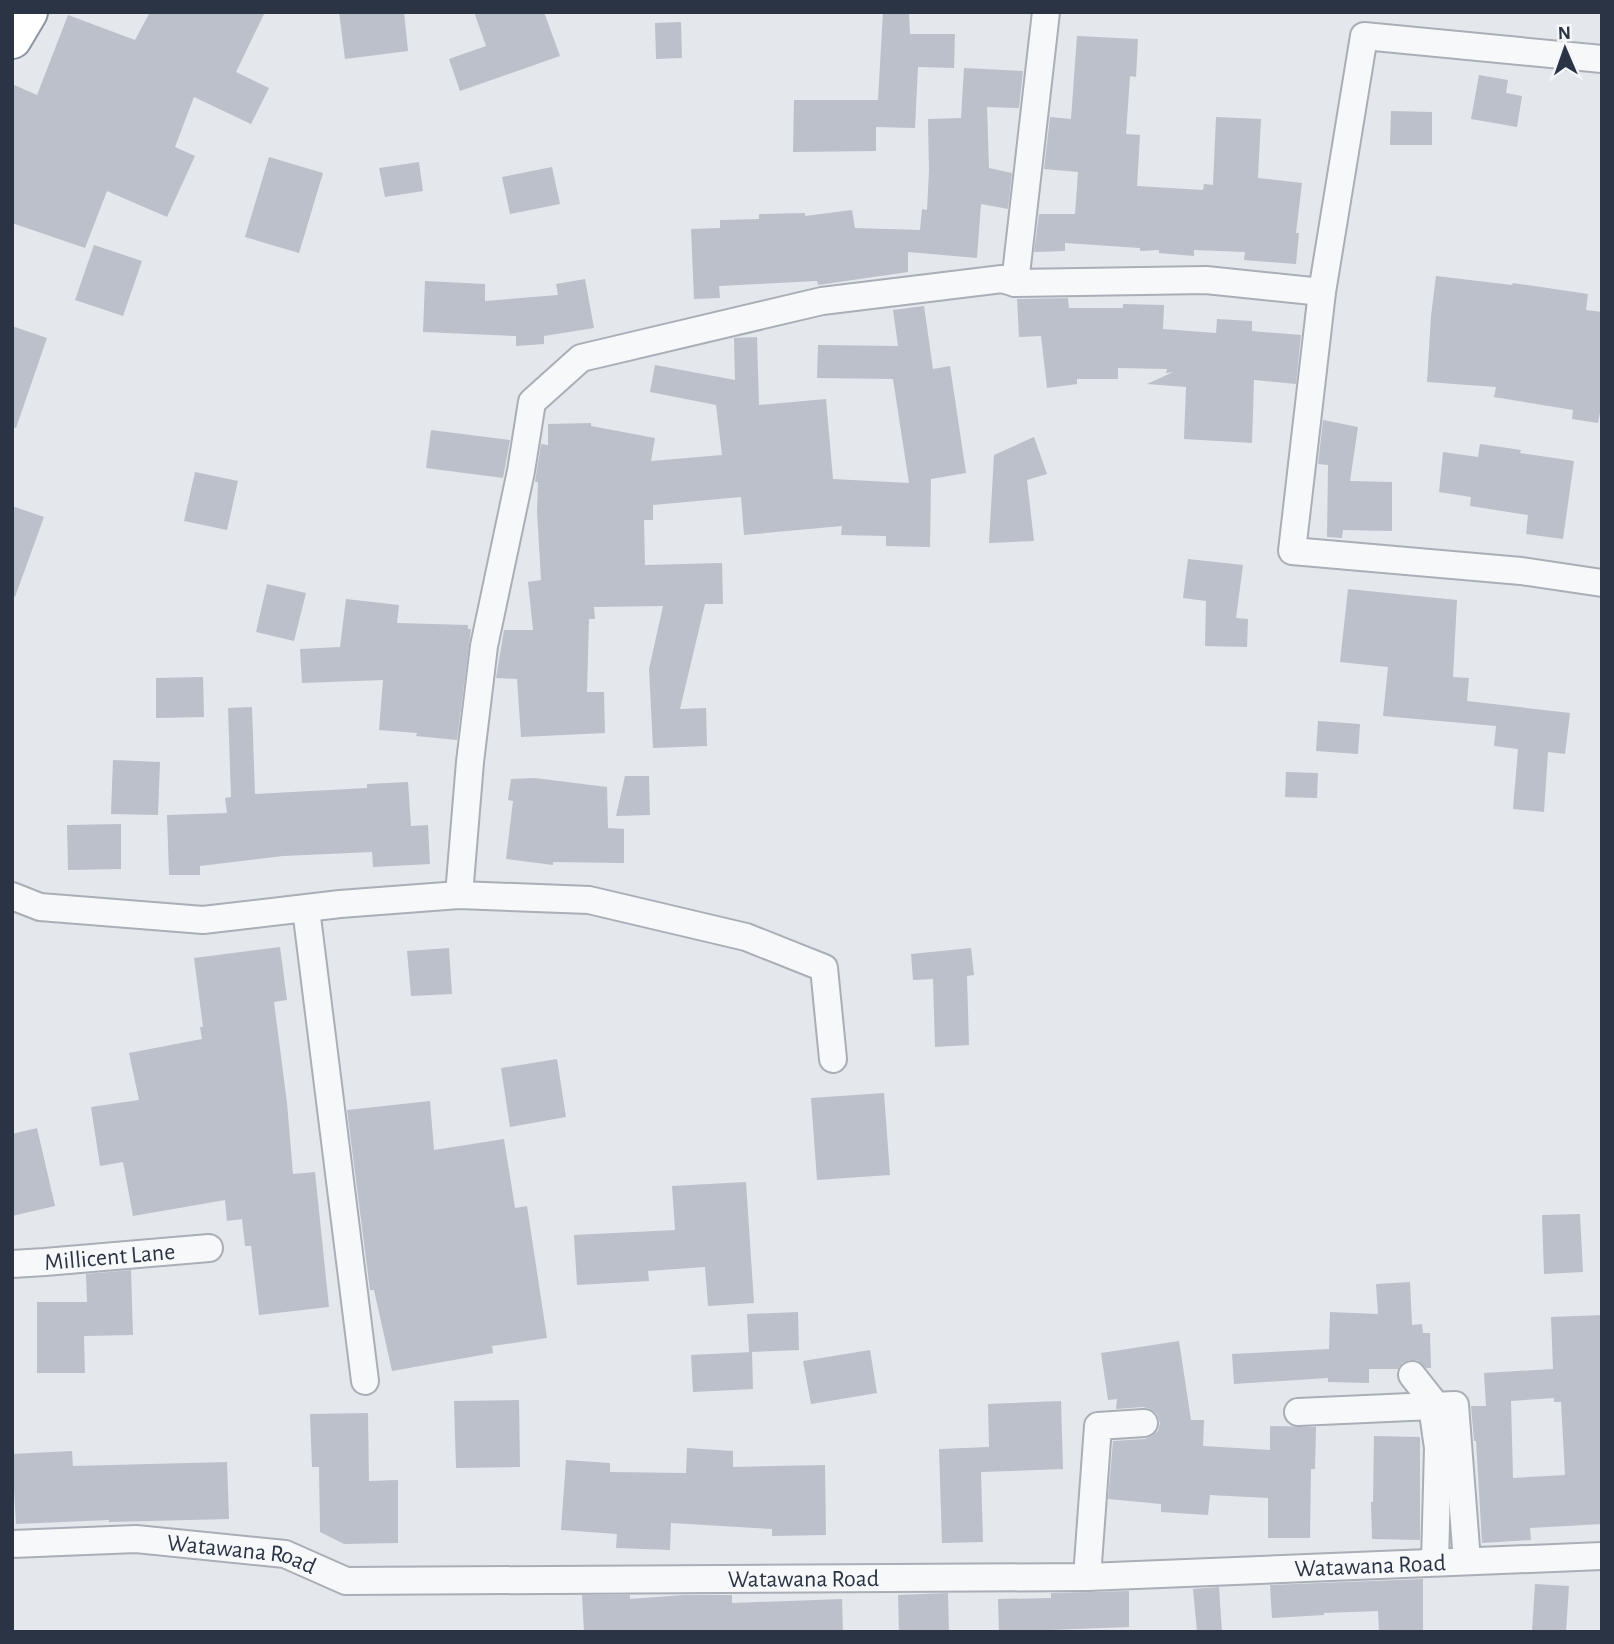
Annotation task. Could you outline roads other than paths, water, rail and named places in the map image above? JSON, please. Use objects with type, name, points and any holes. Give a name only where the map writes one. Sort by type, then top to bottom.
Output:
[{"type":"highway","points":[[12,39],[28,12]]},
{"type":"street","points":[[1015,282],[1046,12]]},
{"type":"street","points":[[1602,58],[1364,36],[1322,292],[1292,551],[1521,571],[1602,583]]},
{"type":"street","points":[[459,895],[470,762],[484,646],[521,471],[532,402],[581,358],[822,301],[1002,279],[1015,282],[1206,280],[1322,292]]},
{"type":"street","points":[[12,896],[40,907],[204,920],[340,904],[459,895],[589,900],[746,937],[824,968],[833,1059]]},
{"type":"street","points":[[306,909],[365,1381]]},
{"type":"street","name":"Millicent Lane","points":[[12,1264],[209,1248]]},
{"type":"street","points":[[1412,1375],[1431,1399],[1438,1448],[1436,1562]]},
{"type":"street","points":[[1298,1412],[1455,1405],[1467,1561]]},
{"type":"street","points":[[1087,1577],[1098,1426],[1144,1423]]},
{"type":"street","name":"Watawana Road","points":[[12,1544],[136,1539],[285,1554],[346,1581],[1087,1577],[1602,1556]]}]
